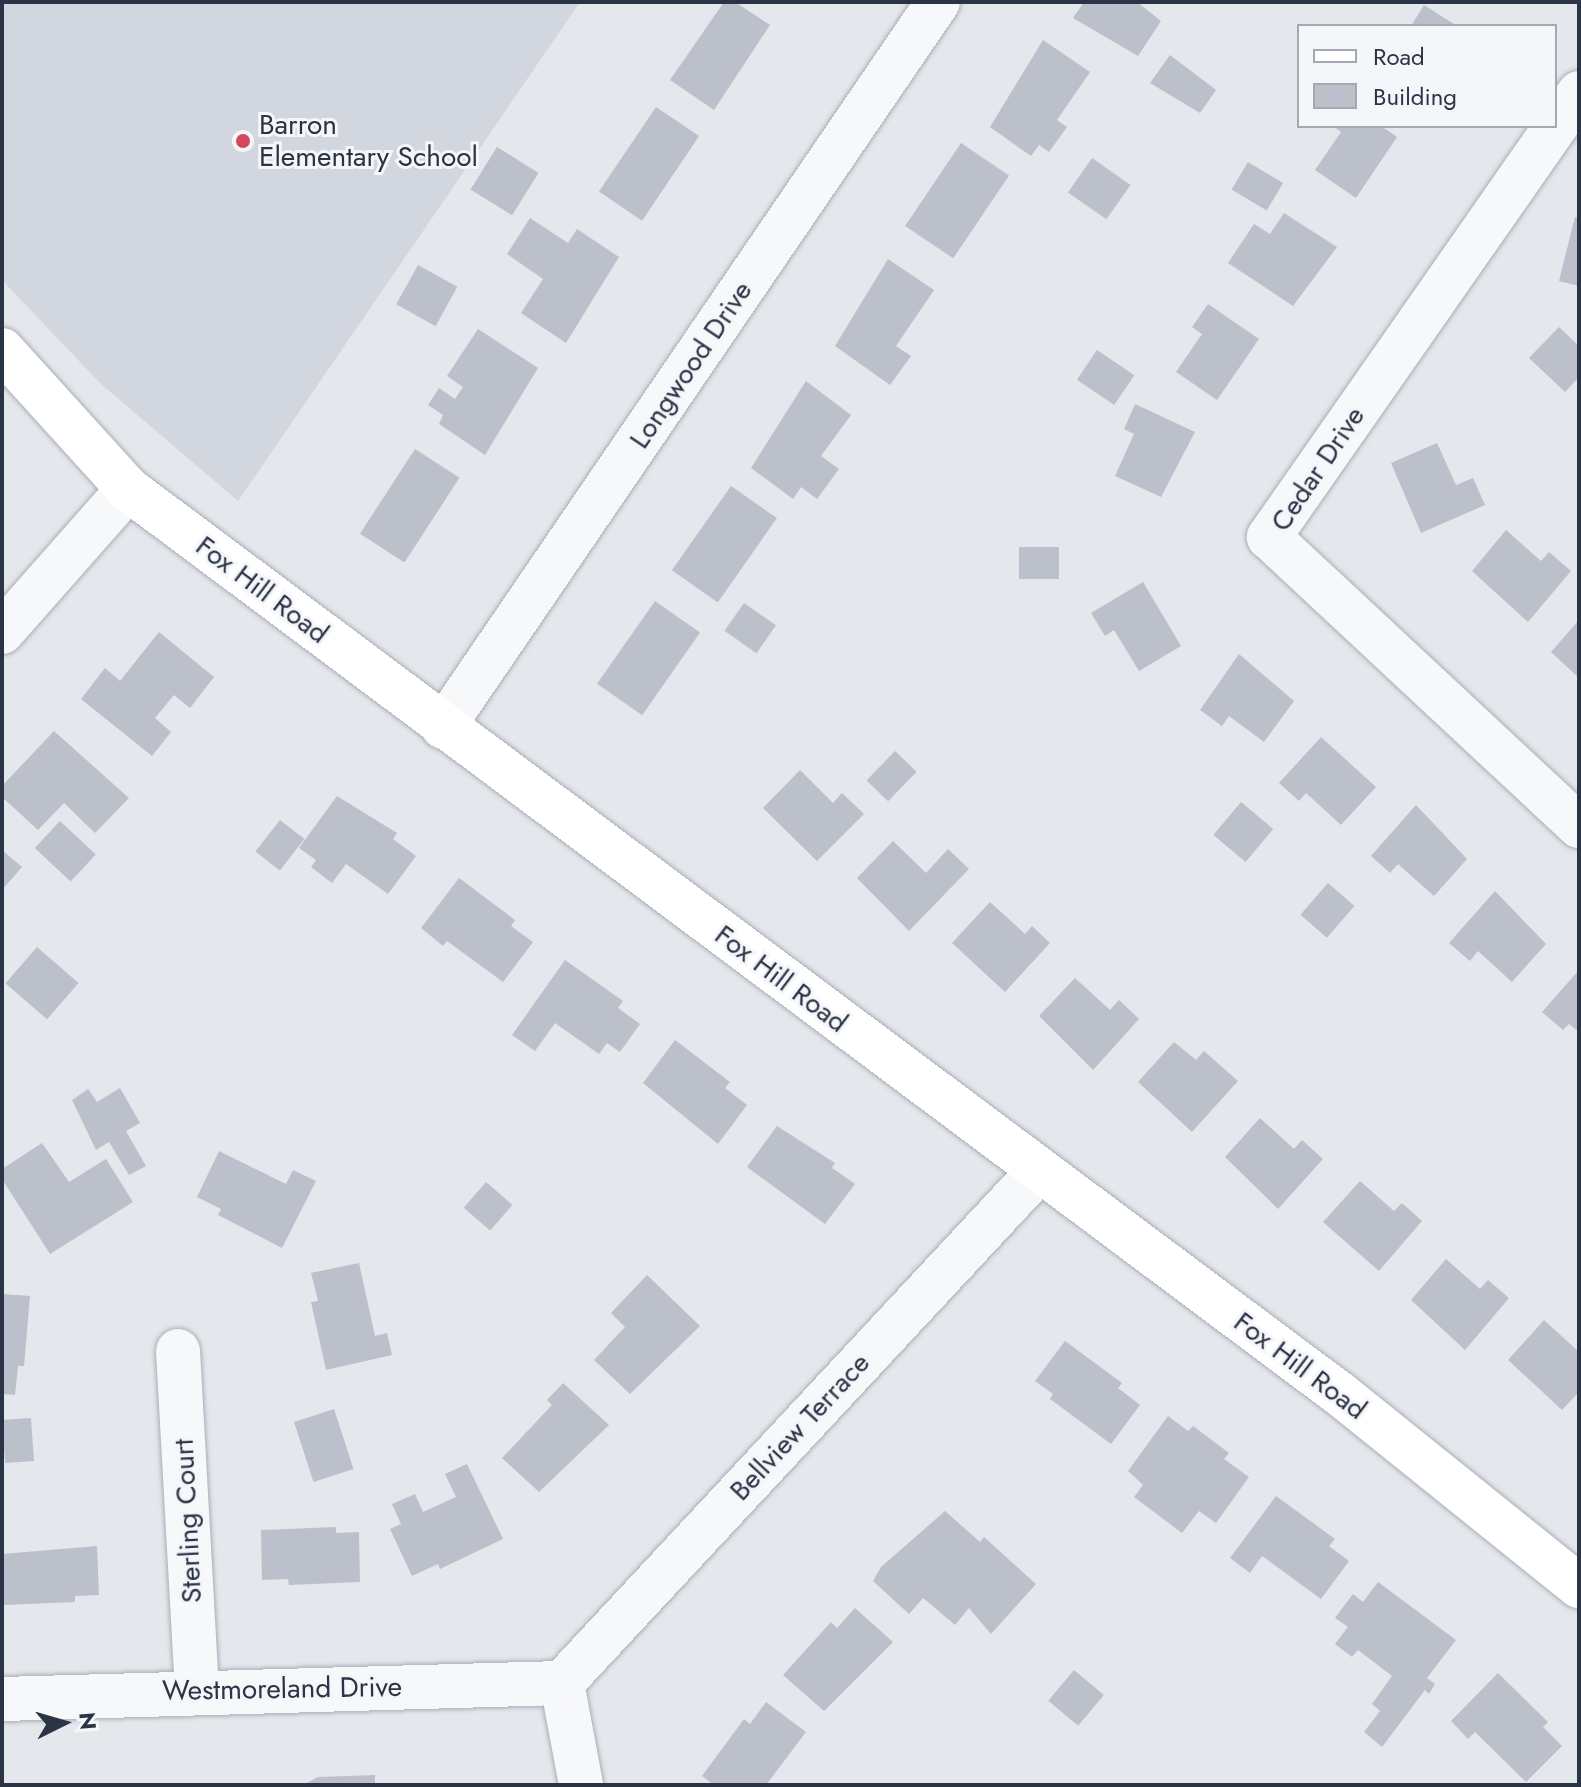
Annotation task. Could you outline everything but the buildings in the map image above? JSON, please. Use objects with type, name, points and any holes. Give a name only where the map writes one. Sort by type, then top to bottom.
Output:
[{"type":"main road","name":"Fox Hill Road","points":[[2,350],[128,489],[1340,1394],[1579,1586]]},
{"type":"street","name":"Longwood Drive","points":[[443,727],[938,2]]},
{"type":"street","name":"Cedar Drive","points":[[1557,125],[1579,93]]},
{"type":"street","name":"Cedar Drive","points":[[1555,128],[1269,537],[1579,826]]},
{"type":"street","points":[[2,632],[128,489]]},
{"type":"street","name":"Bellview Terrace","points":[[562,1683],[1039,1171]]},
{"type":"street","name":"Sterling Court","points":[[178,1351],[197,1691]]},
{"type":"street","points":[[562,1683],[581,1785]]},
{"type":"street","name":"Westmoreland Drive","points":[[2,1699],[197,1691],[562,1683]]},
{"type":"shaded area","name":"Barron Elementary School","points":[[2,2],[580,2],[238,501],[100,383],[2,280]]},
{"type":"place","name":"Barron Elementary School","points":[[243,141]]}]
